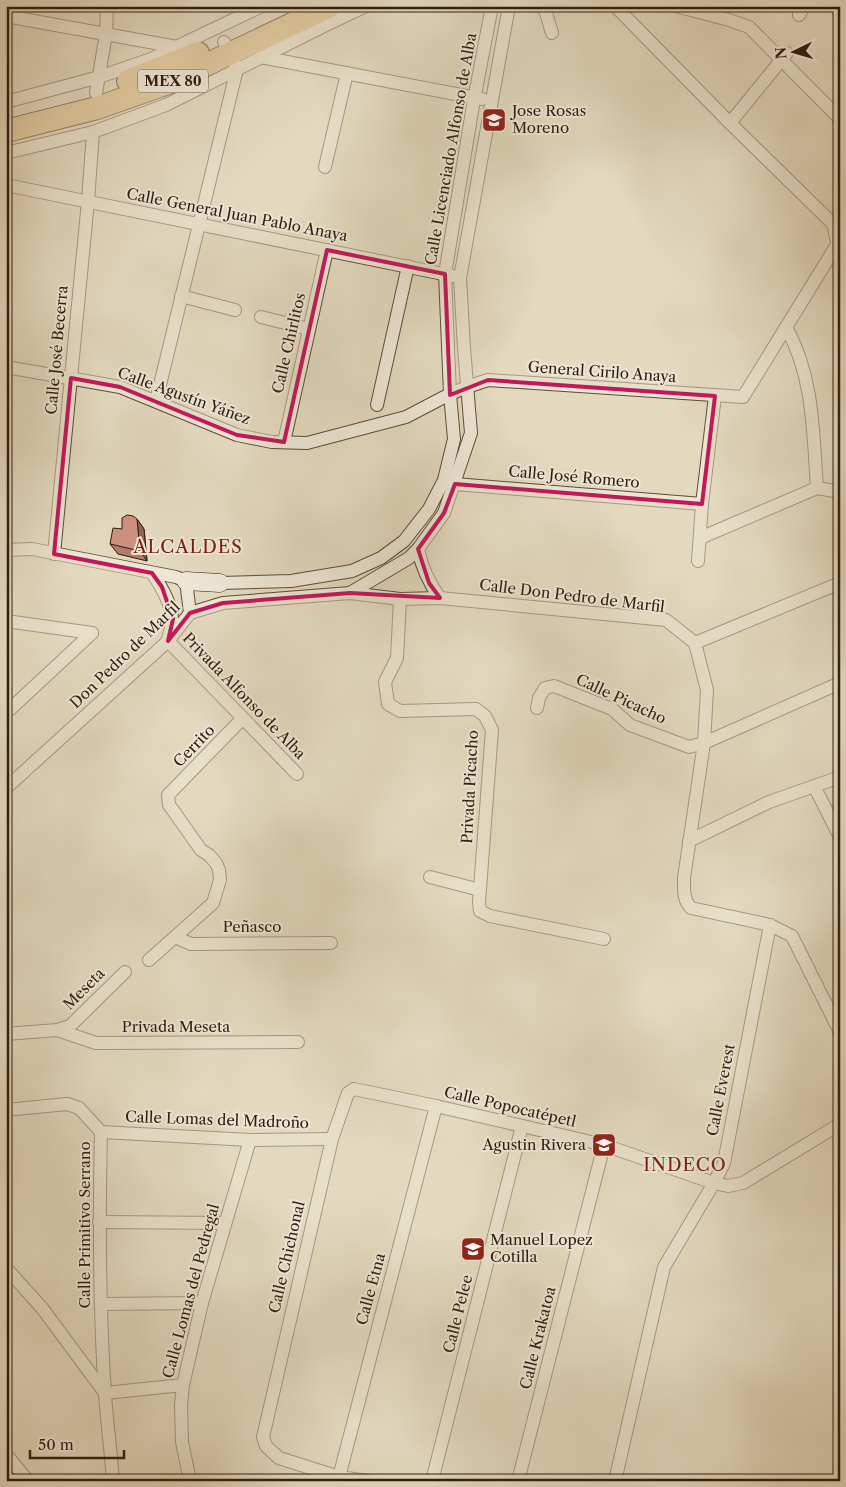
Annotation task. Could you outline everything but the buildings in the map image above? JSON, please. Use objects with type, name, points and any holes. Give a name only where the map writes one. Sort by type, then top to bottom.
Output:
[{"type":"highway","name":"MEX 80","points":[[6,116],[97,85],[230,55],[293,6]]},
{"type":"highway","name":"MEX 80","points":[[6,131],[97,108],[168,83],[330,6]]},
{"type":"street","points":[[97,85],[106,34],[107,6]]},
{"type":"street","name":"MEX 80","points":[[6,154],[93,132],[166,105],[230,55],[261,57],[366,6]]},
{"type":"street","name":"Calle Licenciado Alfonso de Alba","points":[[220,582],[291,581],[352,571],[381,558],[404,541],[450,482],[471,433],[460,390],[445,274],[474,97],[492,6]]},
{"type":"street","name":"Calle Licenciado Alfonso de Alba","points":[[350,593],[409,558],[418,549],[444,513],[450,482],[460,390],[460,278],[509,6]]},
{"type":"street","points":[[542,6],[552,33]]},
{"type":"street","points":[[615,6],[730,123],[836,220],[839,248],[786,327],[796,346],[810,395],[817,488]]},
{"type":"street","points":[[676,6],[749,27],[784,56],[840,120]]},
{"type":"street","points":[[6,102],[97,85],[258,7]]},
{"type":"street","points":[[6,16],[177,47]]},
{"type":"street","points":[[156,401],[198,224],[230,55]]},
{"type":"street","points":[[730,123],[784,56]]},
{"type":"street","points":[[261,57],[491,101]]},
{"type":"street","points":[[324,167],[347,73]]},
{"type":"street","name":"Calle José Becerra","points":[[54,554],[93,132]]},
{"type":"street","name":"Calle General Juan Pablo Anaya","points":[[6,185],[460,278]]},
{"type":"street","name":"Calle Chirlitos","points":[[284,442],[327,250]]},
{"type":"street","points":[[377,405],[408,266]]},
{"type":"street","points":[[181,296],[235,310]]},
{"type":"street","points":[[262,317],[309,329]]},
{"type":"street","name":"General Cirilo Anaya","points":[[460,390],[488,380],[743,397],[786,327]]},
{"type":"street","name":"Calle Agustín Yáñez","points":[[6,367],[120,387],[237,435],[272,442],[307,442],[406,417],[460,390]]},
{"type":"street","points":[[698,561],[702,504],[715,396]]},
{"type":"street","name":"Calle José Romero","points":[[450,482],[702,504]]},
{"type":"street","points":[[700,538],[817,488],[840,492]]},
{"type":"street","points":[[6,550],[32,549],[152,574],[176,577],[186,581],[220,582]]},
{"type":"street","points":[[418,549],[421,565],[429,583],[440,598]]},
{"type":"street","points":[[152,574],[162,587],[173,620],[168,641]]},
{"type":"street","points":[[186,581],[190,613]]},
{"type":"street","points":[[840,583],[695,643],[707,690],[704,743],[684,878],[687,904],[691,908],[770,925],[792,936],[840,1032]]},
{"type":"street","name":"Calle Don Pedro de Marfil","points":[[350,593],[400,599],[440,598],[666,620],[695,643]]},
{"type":"street","name":"Don Pedro de Marfil","points":[[6,788],[168,641],[190,613],[223,603],[350,593]]},
{"type":"street","name":"Privada Picacho","points":[[400,599],[397,658],[385,682],[388,704],[400,711],[476,709],[485,716],[492,730],[479,909],[482,913],[604,939]]},
{"type":"street","points":[[6,621],[92,633],[6,713]]},
{"type":"street","name":"Privada Alfonso de Alba","points":[[168,641],[242,719],[298,774]]},
{"type":"street","points":[[704,743],[840,683]]},
{"type":"street","name":"Calle Picacho","points":[[537,708],[544,688],[554,686],[612,710],[630,725],[689,747],[704,743]]},
{"type":"street","name":"Cerrito","points":[[175,937],[213,903],[220,880],[216,863],[201,850],[172,809],[168,795],[242,719]]},
{"type":"street","points":[[690,841],[769,802],[840,777]]},
{"type":"street","points":[[814,786],[840,838]]},
{"type":"street","points":[[430,877],[480,890]]},
{"type":"street","name":"Calle Everest","points":[[615,1481],[664,1266],[724,1163],[770,925]]},
{"type":"street","points":[[148,960],[175,937]]},
{"type":"street","name":"Peñasco","points":[[175,937],[191,944],[331,943]]},
{"type":"street","name":"Meseta","points":[[6,1034],[57,1030],[70,1026],[124,972]]},
{"type":"street","name":"Privada Meseta","points":[[57,1030],[96,1043],[298,1042]]},
{"type":"street","name":"Calle Popocatépetl","points":[[354,1089],[604,1145],[714,1183],[728,1186],[743,1183],[840,1124]]},
{"type":"street","name":"Calle Chichonal","points":[[338,1479],[279,1458],[266,1446],[263,1437],[332,1139],[346,1097],[354,1089]]},
{"type":"street","name":"Calle Primitivo Serrano","points":[[6,1110],[67,1104],[79,1108],[101,1132],[99,1222],[101,1304],[105,1393],[114,1481]]},
{"type":"street","name":"Calle Etna","points":[[338,1479],[436,1106]]},
{"type":"street","name":"Calle Pelee","points":[[432,1481],[522,1126]]},
{"type":"street","name":"Calle Lomas del Madroño","points":[[101,1132],[250,1140],[332,1139]]},
{"type":"street","name":"Calle Lomas del Pedregal","points":[[190,1481],[182,1442],[181,1405],[183,1385],[202,1303],[250,1140]]},
{"type":"street","name":"Calle Krakatoa","points":[[518,1481],[604,1145]]},
{"type":"street","points":[[99,1222],[225,1223]]},
{"type":"street","points":[[6,1268],[42,1308],[105,1393],[183,1385]]},
{"type":"street","points":[[101,1304],[202,1303]]},
{"type":"street","points":[[6,1454],[28,1481]]},
{"type":"street","points":[[338,1479],[368,1481]]},
{"type":"highlighted area","points":[[327,250],[445,274],[450,395],[488,380],[715,396],[702,504],[455,484],[444,513],[418,549],[429,583],[440,598],[350,593],[223,603],[190,613],[168,641],[173,619],[162,587],[152,573],[54,554],[71,378],[120,387],[237,435],[284,442]]},
{"type":"place","name":"Jose Rosas Moreno","points":[[494,120]]},
{"type":"place","name":"Agustin Rivera","points":[[604,1145]]},
{"type":"place","name":"Manuel Lopez Cotilla","points":[[473,1249]]},
{"type":"district","name":"ALCALDES","points":[[188,547]]},
{"type":"district","name":"INDECO","points":[[685,1165]]}]
